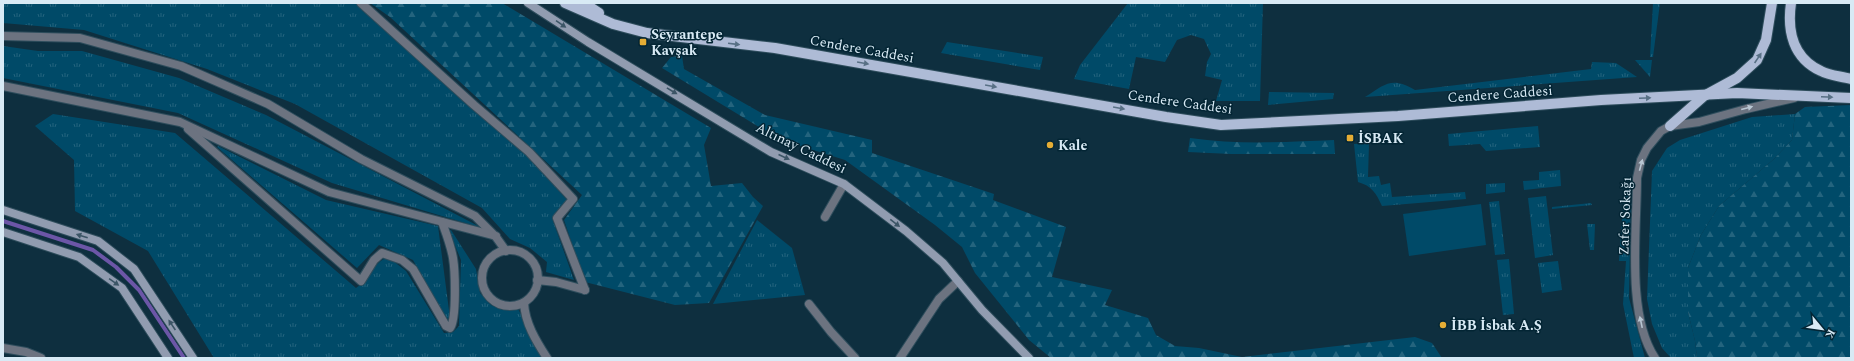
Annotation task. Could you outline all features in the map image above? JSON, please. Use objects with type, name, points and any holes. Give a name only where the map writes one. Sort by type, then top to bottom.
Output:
[{"type":"main road","name":"Cendere Caddesi","points":[[565,3],[613,24],[647,33],[775,48],[1166,117],[1221,125],[1398,116],[1606,100],[1704,96],[1737,93],[1851,98]]},
{"type":"main road","points":[[584,3],[613,24]]},
{"type":"main road","points":[[1670,126],[1704,96],[1737,78],[1750,68],[1762,51],[1772,3]]},
{"type":"main road","points":[[1791,3],[1789,18],[1792,42],[1812,67],[1822,72],[1851,79]]},
{"type":"street","points":[[361,3],[474,105],[529,152],[574,199],[557,218],[585,290],[556,282],[537,280]]},
{"type":"street","name":"Altınay Caddesi","points":[[528,3],[588,42],[771,152],[844,184],[943,263],[982,310],[1029,357]]},
{"type":"street","points":[[3,36],[80,38],[180,66],[268,104],[361,159],[475,216],[496,237],[506,251]]},
{"type":"street","points":[[3,86],[180,122],[329,192],[496,237]]},
{"type":"street","points":[[1670,126],[1699,122],[1766,104],[1805,96]]},
{"type":"street","points":[[180,122],[361,281],[374,260],[382,253],[402,260],[413,268],[446,326],[450,328],[453,325],[454,308],[453,256],[442,222]]},
{"type":"street","name":"Zafer Sokağı","points":[[1655,358],[1645,338],[1636,286],[1637,178],[1641,160],[1647,148],[1661,131],[1670,126]]},
{"type":"street","points":[[825,217],[844,184]]},
{"type":"street","points":[[3,210],[98,241],[134,269],[193,358]]},
{"type":"street","points":[[3,232],[79,257],[122,288],[168,358]]},
{"type":"street","points":[[506,251],[522,253],[528,258],[535,268],[537,280],[536,289],[531,297],[516,306],[498,304],[488,295],[482,284],[485,266],[497,254],[506,251]]},
{"type":"street","points":[[900,358],[939,299],[958,281]]},
{"type":"street","points":[[524,302],[524,313],[536,341],[547,358]]},
{"type":"street","points":[[809,304],[831,332],[855,358]]},
{"type":"street","points":[[3,348],[41,358]]},
{"type":"green space","points":[[3,3],[357,3],[525,154],[568,201],[552,218],[574,280],[546,272],[547,262],[530,248],[510,239],[482,208],[295,104],[207,69],[84,30],[3,23]]},
{"type":"green space","points":[[370,3],[502,3],[711,128],[704,145],[711,186],[742,183],[753,197],[763,206],[709,303],[675,305],[585,282],[564,220],[582,195],[390,17]]},
{"type":"green space","points":[[1128,3],[1263,3],[1260,101],[1216,101],[1222,80],[1205,76],[1207,62],[1211,54],[1204,39],[1191,35],[1177,40],[1165,62],[1136,57],[1129,89],[1074,79],[1080,65]]},
{"type":"green space","points":[[1653,3],[1660,3],[1653,57],[1650,57]]},
{"type":"green space","points":[[947,42],[1043,57],[1040,70],[941,53]]},
{"type":"green space","points":[[3,46],[38,51],[82,51],[179,78],[266,115],[482,228],[332,183],[178,113],[3,78]]},
{"type":"green space","points":[[682,56],[684,69],[765,115],[872,140],[872,153],[994,194],[993,200],[1066,227],[1052,277],[1112,290],[1105,305],[1148,318],[1156,335],[1175,346],[1199,348],[1242,357],[1415,337],[1432,343],[1442,358],[1051,358],[1029,340],[975,273],[962,247],[935,225],[845,160],[791,143],[759,127],[662,68],[671,57]]},
{"type":"green space","points":[[1635,60],[1652,60],[1650,77]]},
{"type":"green space","points":[[1592,62],[1616,63],[1637,77],[1365,97],[1378,88],[1389,83],[1400,83],[1415,90],[1591,69]]},
{"type":"green space","points":[[1269,92],[1334,93],[1333,99],[1268,105]]},
{"type":"green space","points":[[1851,105],[1851,358],[1697,358],[1695,341],[1688,312],[1688,268],[1701,235],[1719,206],[1774,159],[1792,140],[1795,114],[1805,107]]},
{"type":"green space","points":[[53,114],[175,133],[356,288],[366,280],[378,263],[388,257],[406,271],[444,333],[453,332],[459,326],[461,260],[449,231],[451,230],[476,269],[480,293],[491,305],[503,310],[518,309],[546,358],[214,358],[148,251],[75,211],[74,160],[35,126]]},
{"type":"green space","points":[[1795,114],[1792,140],[1774,159],[1719,206],[1701,235],[1688,268],[1688,312],[1695,341],[1697,358],[1671,358],[1662,348],[1652,324],[1647,299],[1652,171],[1667,148],[1680,140],[1752,117]]},
{"type":"green space","points":[[1538,126],[1540,147],[1486,151],[1480,144],[1449,146],[1448,134]]},
{"type":"green space","points":[[1190,138],[1226,142],[1334,140],[1335,154],[1231,154],[1188,152]]},
{"type":"green space","points":[[1369,143],[1368,177],[1379,176],[1381,185],[1390,183],[1392,197],[1465,192],[1466,199],[1382,206],[1378,197],[1370,188],[1358,182],[1354,144]]},
{"type":"green space","points":[[218,146],[326,200],[438,226],[450,318],[446,319],[413,260],[379,245],[357,268],[217,147]]},
{"type":"green space","points":[[1560,170],[1561,186],[1524,190],[1523,181],[1539,180],[1539,172]]},
{"type":"green space","points":[[1505,183],[1505,192],[1486,194],[1486,184]]},
{"type":"green space","points":[[1629,187],[1631,189],[1629,298],[1645,358],[1634,358],[1623,304],[1626,261],[1619,261],[1624,194]]},
{"type":"green space","points":[[1546,196],[1553,255],[1535,258],[1528,198]]},
{"type":"green space","points":[[1499,201],[1505,254],[1495,255],[1489,202]]},
{"type":"green space","points":[[1591,203],[1592,205],[1552,209],[1552,207]]},
{"type":"green space","points":[[1481,204],[1486,245],[1409,256],[1403,214]]},
{"type":"green space","points":[[757,220],[792,248],[805,295],[713,304]]},
{"type":"green space","points":[[1587,224],[1595,224],[1594,250],[1590,250]]},
{"type":"green space","points":[[1509,259],[1514,314],[1503,315],[1497,260]]},
{"type":"green space","points":[[1558,261],[1562,290],[1542,293],[1538,263]]},
{"type":"waterway","points":[[3,221],[93,250],[116,267],[139,290],[184,358]]},
{"type":"place","name":"Seyrantepe Kavşak","points":[[643,42]]},
{"type":"place","name":"İSBAK","points":[[1350,138]]},
{"type":"place","name":"Kale","points":[[1050,145]]},
{"type":"place","name":"İBB İsbak A.Ş","points":[[1443,325]]}]
